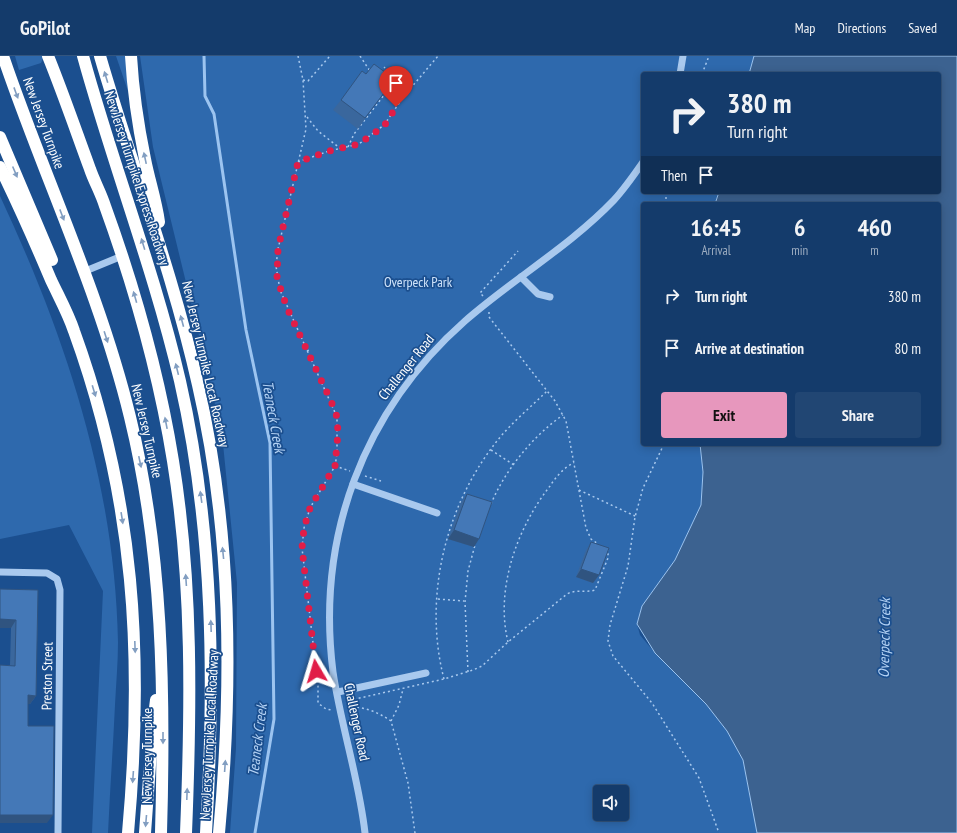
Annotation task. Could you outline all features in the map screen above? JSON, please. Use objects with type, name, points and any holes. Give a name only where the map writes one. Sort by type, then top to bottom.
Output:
[{"type":"highway","name":"New Jersey Turnpike","points":[[3,56],[83,272],[122,389],[144,481],[155,562],[161,671],[163,728],[161,833]]},
{"type":"highway","points":[[48,56],[122,256],[144,328],[161,399],[173,463],[182,527],[187,600],[189,665],[186,833]]},
{"type":"highway","points":[[57,56],[98,169],[104,204]]},
{"type":"highway","name":"New Jersey Turnpike Express Roadway","points":[[83,56],[165,319],[180,382],[196,467],[207,552],[212,635],[212,719],[206,833]]},
{"type":"highway","name":"New Jersey Turnpike Local Roadway","points":[[100,56],[162,251],[188,344],[203,407],[214,471],[224,557],[228,621],[229,686],[226,751],[219,833]]},
{"type":"highway","points":[[131,56],[138,121],[145,162],[157,205],[162,251]]},
{"type":"highway","points":[[0,137],[60,281],[68,314],[93,388],[109,447],[120,504],[130,573],[135,639],[136,698],[134,758],[128,833]]},
{"type":"highway","points":[[0,166],[68,314]]},
{"type":"highway","points":[[145,833],[153,724],[161,671]]},
{"type":"street","points":[[680,72],[683,56]]},
{"type":"street","name":"Challenger Road","points":[[365,833],[359,793],[338,692],[331,647],[329,616],[331,575],[344,506],[366,451],[378,426],[403,387],[445,340],[488,303],[599,214],[629,182],[641,165]]},
{"type":"street","points":[[83,272],[122,256]]},
{"type":"street","points":[[521,277],[538,294],[550,297]]},
{"type":"street","points":[[353,484],[437,513]]},
{"type":"street","name":"Preston Street","points":[[0,572],[47,573],[57,579],[60,590],[58,833]]},
{"type":"street","points":[[338,692],[426,673]]},
{"type":"path","points":[[298,56],[303,80],[306,128],[276,266],[280,290],[337,417],[337,454],[335,466],[310,508],[304,528],[302,548],[318,686],[318,703],[326,709],[332,710],[349,706],[366,708],[383,715],[391,721],[408,783],[415,833]]},
{"type":"path","points":[[303,80],[308,81],[330,56]]},
{"type":"path","points":[[360,56],[374,74]]},
{"type":"path","points":[[298,162],[359,144],[384,126],[404,96],[438,56]]},
{"type":"path","points":[[703,72],[709,56]]},
{"type":"path","points":[[378,76],[385,67]]},
{"type":"path","points":[[382,80],[404,96]]},
{"type":"path","points":[[348,147],[354,134],[391,86]]},
{"type":"path","points":[[306,117],[318,131],[340,149]]},
{"type":"path","points":[[518,251],[480,293],[493,309],[489,312],[489,317],[547,391],[563,415],[568,430],[586,528],[591,539],[600,545]]},
{"type":"path","points":[[304,345],[308,342]]},
{"type":"path","points":[[307,351],[311,349]]},
{"type":"path","points":[[444,679],[436,626],[445,542],[462,498],[491,450],[512,425],[547,391]]},
{"type":"path","points":[[489,508],[514,465],[538,437],[563,415]]},
{"type":"path","points":[[663,446],[643,488],[635,517],[628,566],[610,625],[608,641],[610,649],[624,671],[652,703],[699,778],[718,833]]},
{"type":"path","points":[[491,450],[514,465]]},
{"type":"path","points":[[508,642],[505,600],[517,542],[529,517],[544,493],[567,466],[574,463]]},
{"type":"path","points":[[579,490],[635,517]]},
{"type":"path","points":[[468,672],[465,602],[468,571],[476,542]]},
{"type":"path","points":[[349,706],[348,701],[351,700],[444,679],[482,666],[508,642],[567,594],[573,590],[589,592],[595,590],[608,558],[609,551],[604,547]]},
{"type":"path","points":[[438,599],[465,602]]},
{"type":"path","points":[[391,721],[399,705],[403,688]]},
{"type":"green space","points":[[15,56],[44,56],[41,63],[19,70]]},
{"type":"green space","points":[[116,56],[128,56],[129,94]]},
{"type":"green space","name":"Overpeck Park","points":[[140,56],[754,56],[750,72],[641,72],[641,194],[718,194],[716,202],[641,202],[641,446],[700,446],[703,472],[701,505],[675,560],[642,606],[637,624],[640,635],[655,653],[706,704],[727,731],[743,760],[757,833],[230,833],[236,748],[237,583],[223,444],[211,385],[153,147]]},
{"type":"green space","points":[[0,196],[46,303],[66,358],[83,413],[97,469],[108,526],[115,584],[118,642],[108,833],[92,833],[103,591],[69,525],[0,539]]},
{"type":"water","name":"Overpeck Creek","points":[[754,56],[957,56],[957,833],[757,833],[743,760],[727,731],[706,704],[655,653],[637,624],[642,606],[675,560],[701,505],[703,472],[700,446],[941,446],[941,202],[716,202],[718,194],[941,194],[941,72],[750,72]]},
{"type":"building","points":[[374,64],[390,76],[383,86],[387,89],[365,118],[341,100],[362,71],[366,74]]},
{"type":"building","points":[[467,494],[492,502],[479,539],[454,530]]},
{"type":"building","points":[[591,542],[609,548],[599,575],[581,569]]},
{"type":"building","points":[[0,589],[38,590],[36,696],[28,695],[28,726],[54,726],[53,815],[0,815],[0,665],[15,666],[16,620],[0,619]]},
{"type":"waterway","name":"Teaneck Creek","points":[[204,56],[205,96],[214,114],[246,330],[270,443],[274,719],[255,833]]},
{"type":"route","points":[[316,671],[302,548],[304,528],[310,508],[335,466],[338,433],[337,417],[280,290],[276,266],[278,249],[285,224],[298,162],[329,151],[359,144],[384,126],[396,107]]}]
